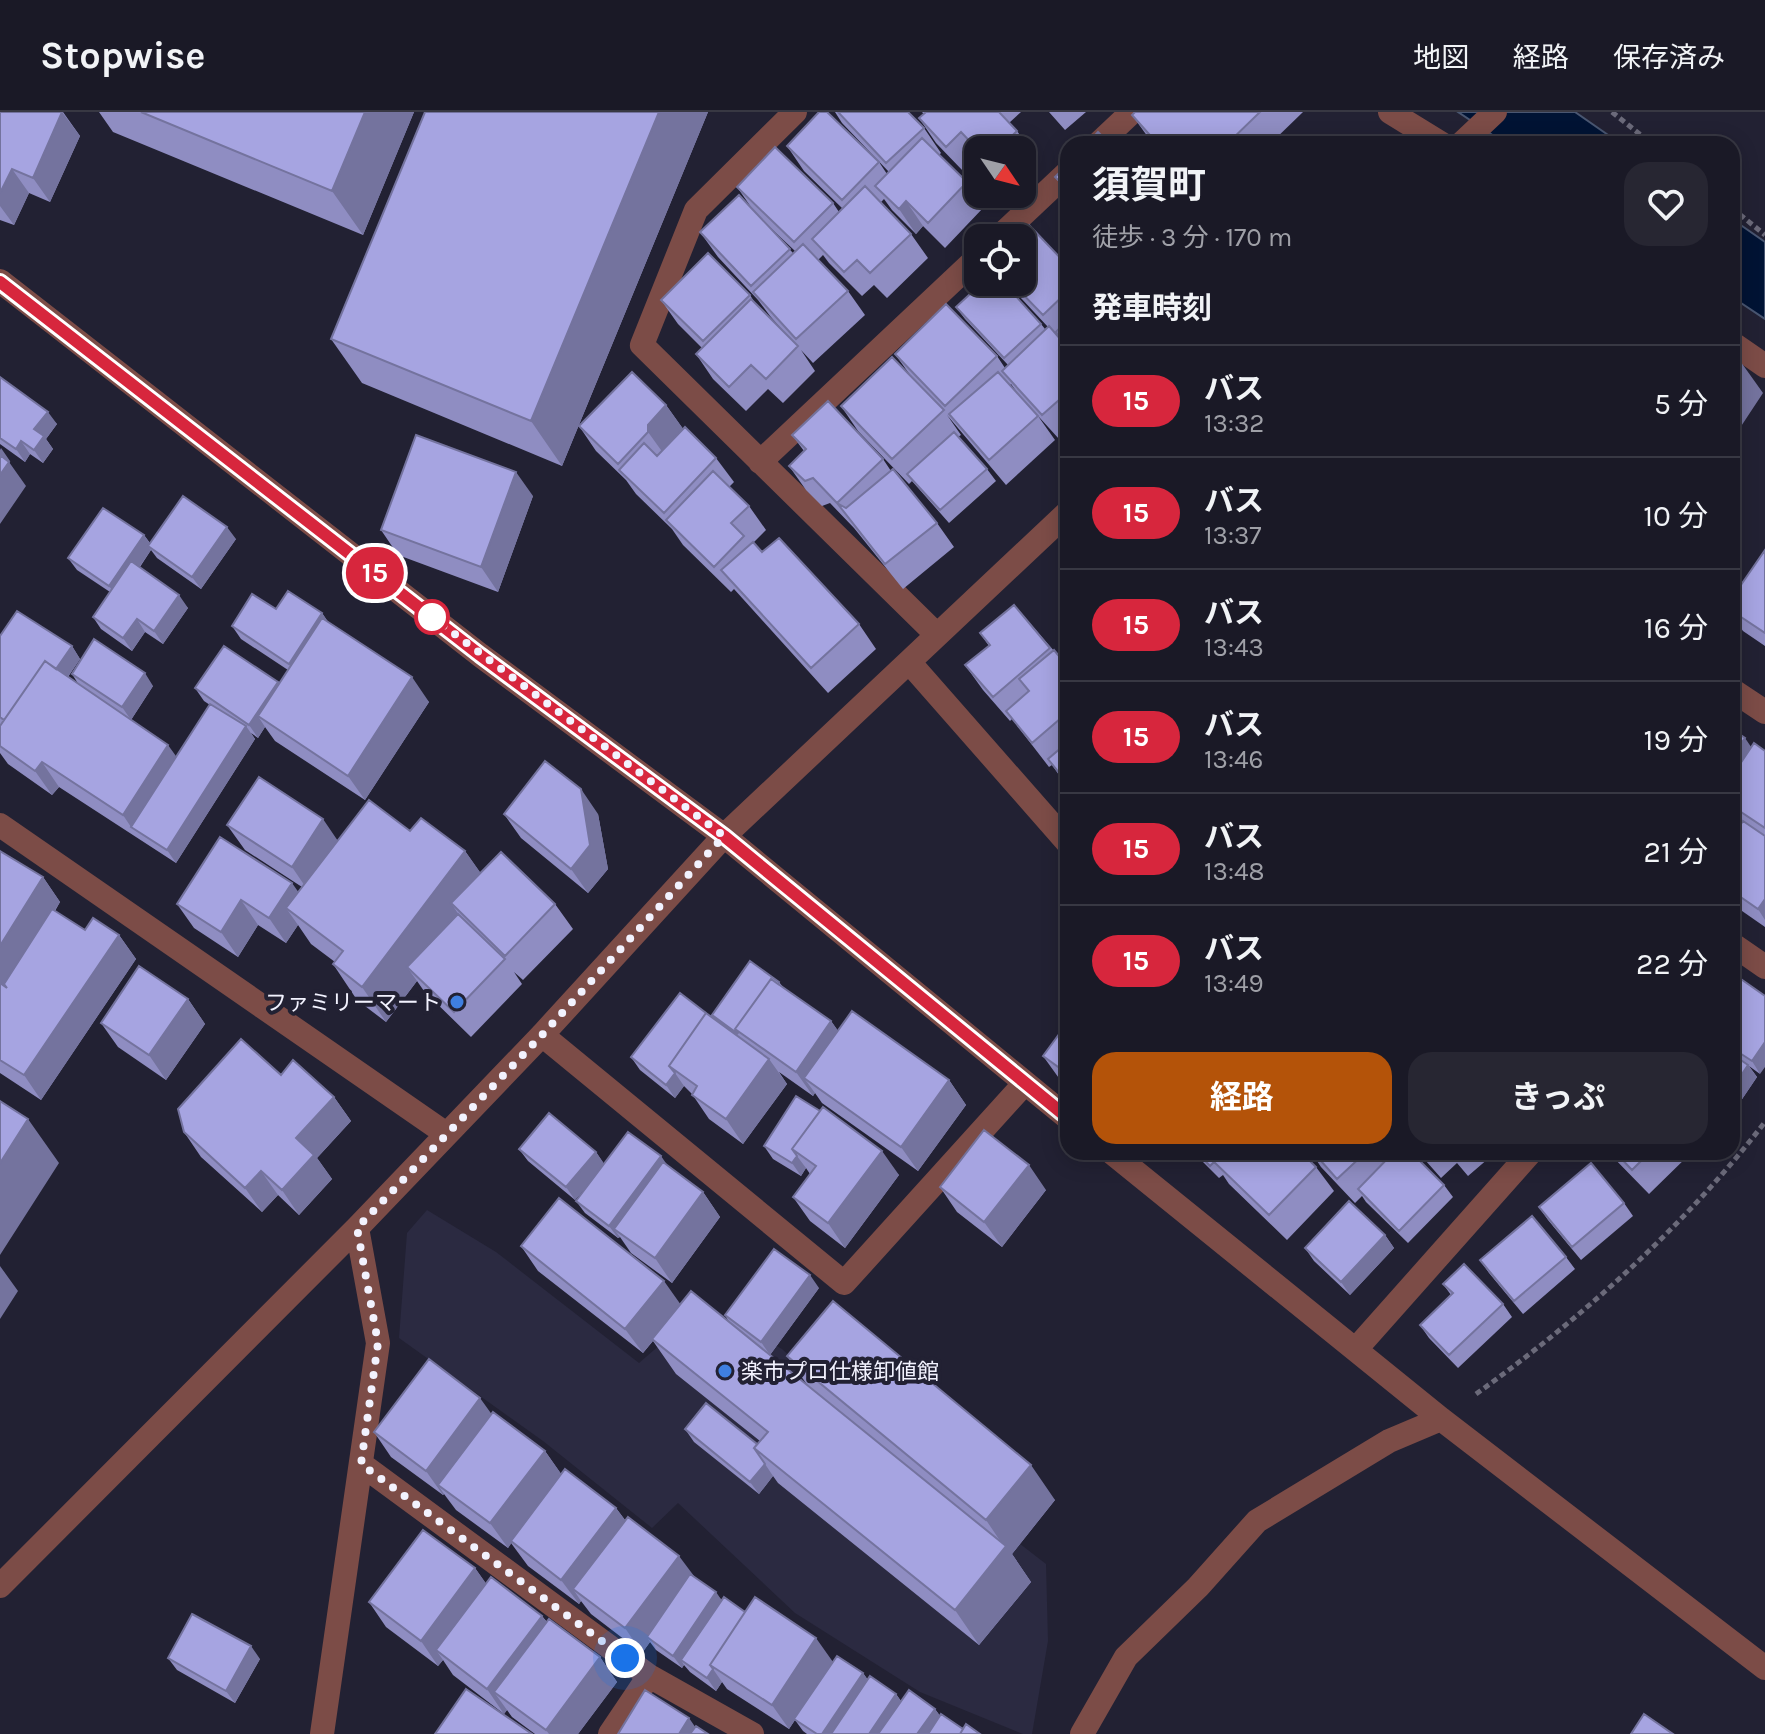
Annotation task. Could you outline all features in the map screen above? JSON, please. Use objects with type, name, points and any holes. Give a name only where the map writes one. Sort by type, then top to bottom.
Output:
[{"type":"street","points":[[795,112],[696,210],[642,345],[937,635]]},
{"type":"street","points":[[1106,136],[1132,112]]},
{"type":"street","points":[[1390,112],[1429,136]]},
{"type":"street","points":[[1470,136],[1495,112]]},
{"type":"street","points":[[1013,224],[1060,180]]},
{"type":"street","points":[[760,462],[964,270]]},
{"type":"street","points":[[0,281],[480,655],[724,836],[1060,1111]]},
{"type":"street","points":[[1740,349],[1765,366]]},
{"type":"street","points":[[0,1586],[357,1228],[542,1035],[724,836],[1060,520]]},
{"type":"street","points":[[909,662],[1060,834]]},
{"type":"street","points":[[1740,695],[1765,712]]},
{"type":"street","points":[[0,825],[445,1133]]},
{"type":"street","points":[[1740,950],[1765,967]]},
{"type":"street","points":[[542,1035],[844,1283],[1025,1083]]},
{"type":"street","points":[[1121,1160],[1441,1419],[1765,1668]]},
{"type":"street","points":[[1356,1349],[1524,1160]]},
{"type":"street","points":[[322,1734],[378,1343],[357,1228]]},
{"type":"street","points":[[1082,1734],[1126,1657],[1198,1587],[1257,1521],[1389,1441],[1441,1419]]},
{"type":"street","points":[[361,1464],[649,1676],[752,1734]]},
{"type":"street","points":[[610,1734],[649,1676]]},
{"type":"path","points":[[1612,112],[1642,136]]},
{"type":"path","points":[[1740,215],[1765,235]]},
{"type":"path","points":[[1740,1155],[1765,1122]]},
{"type":"path","points":[[1441,1419],[1529,1355],[1624,1275],[1736,1160]]},
{"type":"shaded area","points":[[427,1210],[496,1252],[639,1363],[706,1305],[782,1349],[843,1406],[1046,1564],[1048,1641],[1032,1734],[1023,1734],[920,1692],[795,1613],[678,1503],[652,1528],[543,1441],[399,1338],[407,1233]]},
{"type":"water","points":[[1458,112],[1575,112],[1610,136],[1494,136]]},
{"type":"water","points":[[1740,225],[1765,242],[1765,319],[1740,302]]},
{"type":"building","points":[[0,112],[62,112],[33,178],[12,169],[0,193]]},
{"type":"building","points":[[141,112],[365,112],[332,191]]},
{"type":"building","points":[[425,112],[659,112],[531,421],[331,339]]},
{"type":"building","points":[[819,112],[827,112],[879,162],[842,200],[787,146]]},
{"type":"building","points":[[838,112],[908,112],[924,128],[886,163]]},
{"type":"building","points":[[926,112],[999,112],[1017,131],[1012,136],[965,136],[961,132],[946,147],[919,118]]},
{"type":"building","points":[[1135,112],[1260,112],[1235,136],[1151,136],[1132,115]]},
{"type":"building","points":[[922,138],[964,179],[964,185],[928,223],[906,201],[899,209],[875,186]]},
{"type":"building","points":[[775,147],[833,203],[794,242],[737,187]]},
{"type":"building","points":[[865,186],[911,234],[870,273],[857,260],[844,272],[812,239]]},
{"type":"building","points":[[739,195],[790,249],[751,286],[700,232]]},
{"type":"building","points":[[1036,232],[1060,258],[1060,299],[1043,315],[1025,296],[1036,296]]},
{"type":"building","points":[[803,244],[848,291],[796,339],[753,292]]},
{"type":"building","points":[[708,253],[750,295],[703,341],[661,300]]},
{"type":"building","points":[[968,296],[1016,296],[1041,324],[1004,358],[956,307]]},
{"type":"building","points":[[751,299],[798,346],[766,379],[751,365],[729,387],[696,354]]},
{"type":"building","points":[[946,304],[997,356],[945,406],[895,354]]},
{"type":"building","points":[[1049,326],[1060,339],[1060,399],[1042,415],[1002,371]]},
{"type":"building","points":[[892,357],[944,410],[892,459],[841,406]]},
{"type":"building","points":[[632,372],[666,405],[648,425],[648,432],[618,464],[579,426]]},
{"type":"building","points":[[998,372],[1038,416],[989,460],[949,414]]},
{"type":"building","points":[[0,377],[48,412],[34,429],[44,436],[34,450],[21,441],[16,449],[0,438]]},
{"type":"building","points":[[828,401],[883,459],[837,503],[813,478],[805,481],[789,466],[806,449],[792,435]]},
{"type":"building","points":[[685,427],[716,458],[664,513],[619,470],[644,443],[657,456]]},
{"type":"building","points":[[954,432],[987,469],[940,510],[907,474]]},
{"type":"building","points":[[416,435],[516,472],[481,567],[381,530]]},
{"type":"building","points":[[0,455],[9,462],[0,475]]},
{"type":"building","points":[[893,469],[937,523],[885,564],[837,503],[846,508]]},
{"type":"building","points":[[713,471],[749,506],[731,523],[744,536],[714,567],[666,520]]},
{"type":"building","points":[[183,496],[227,527],[192,577],[148,546]]},
{"type":"building","points":[[103,508],[144,535],[109,586],[68,558]]},
{"type":"building","points":[[779,538],[859,624],[811,668],[721,570],[753,542],[762,552]]},
{"type":"building","points":[[1765,550],[1765,633],[1740,616],[1740,586]]},
{"type":"building","points":[[131,561],[179,595],[154,631],[137,619],[123,638],[93,617]]},
{"type":"building","points":[[288,591],[322,613],[289,664],[232,626],[252,594],[276,609]]},
{"type":"building","points":[[1014,605],[1050,648],[993,697],[965,665],[990,645],[980,633]]},
{"type":"building","points":[[17,611],[72,646],[56,669],[45,661],[4,720],[0,717],[0,636]]},
{"type":"building","points":[[322,618],[412,677],[348,776],[258,716]]},
{"type":"building","points":[[94,639],[145,673],[122,707],[72,674]]},
{"type":"building","points":[[224,646],[278,682],[249,725],[195,688]]},
{"type":"building","points":[[1054,650],[1060,657],[1060,719],[1032,743],[1006,711],[1029,691],[1019,679]]},
{"type":"building","points":[[45,661],[168,745],[123,815],[42,762],[35,771],[0,746],[0,726]]},
{"type":"building","points":[[210,704],[246,726],[167,850],[131,827]]},
{"type":"building","points":[[1754,743],[1765,751],[1765,828],[1740,811],[1740,764]]},
{"type":"building","points":[[1060,749],[1060,774],[1048,759]]},
{"type":"building","points":[[545,761],[581,789],[590,845],[571,869],[504,814]]},
{"type":"building","points":[[259,777],[323,819],[292,867],[227,825]]},
{"type":"building","points":[[369,800],[410,831],[421,818],[465,851],[362,987],[333,964],[343,951],[286,908]]},
{"type":"building","points":[[1743,821],[1765,836],[1765,899],[1758,909],[1740,897],[1740,825]]},
{"type":"building","points":[[220,837],[292,883],[269,918],[241,900],[221,932],[177,904]]},
{"type":"building","points":[[0,851],[43,877],[0,946]]},
{"type":"building","points":[[501,852],[555,904],[505,956],[451,903]]},
{"type":"building","points":[[52,909],[85,930],[93,918],[119,935],[24,1075],[0,1060],[0,983],[7,988],[4,984]]},
{"type":"building","points":[[458,914],[505,959],[454,1012],[407,967]]},
{"type":"building","points":[[750,961],[779,982],[771,979],[735,1029],[738,1034],[712,1015]]},
{"type":"building","points":[[139,966],[188,999],[149,1055],[101,1023]]},
{"type":"building","points":[[1740,978],[1765,996],[1765,1042],[1752,1061],[1740,1053]]},
{"type":"building","points":[[771,979],[831,1021],[796,1072],[735,1029]]},
{"type":"building","points":[[680,993],[706,1013],[669,1066],[675,1073],[666,1085],[631,1057]]},
{"type":"building","points":[[852,1011],[949,1080],[901,1147],[804,1078]]},
{"type":"building","points":[[706,1013],[769,1059],[726,1119],[692,1095],[697,1086],[669,1066]]},
{"type":"building","points":[[1060,1033],[1060,1068],[1043,1056]]},
{"type":"building","points":[[241,1039],[281,1075],[293,1060],[334,1097],[296,1138],[314,1155],[282,1190],[261,1171],[245,1188],[184,1132],[178,1109]]},
{"type":"building","points":[[1740,1060],[1748,1065],[1740,1077]]},
{"type":"building","points":[[796,1096],[820,1111],[792,1149],[797,1156],[792,1163],[764,1146]]},
{"type":"building","points":[[0,1101],[28,1119],[0,1163]]},
{"type":"building","points":[[823,1107],[882,1151],[828,1223],[793,1197],[816,1166],[792,1149]]},
{"type":"building","points":[[549,1113],[596,1152],[566,1187],[519,1149]]},
{"type":"building","points":[[984,1130],[1029,1165],[984,1222],[940,1187]]},
{"type":"building","points":[[628,1132],[661,1156],[609,1226],[576,1201]]},
{"type":"building","points":[[1212,1160],[1309,1160],[1316,1167],[1269,1215]]},
{"type":"building","points":[[1320,1160],[1357,1160],[1337,1179]]},
{"type":"building","points":[[1386,1160],[1419,1160],[1444,1185],[1399,1231],[1358,1189]]},
{"type":"building","points":[[1623,1160],[1642,1160],[1632,1170]]},
{"type":"building","points":[[663,1162],[703,1192],[655,1258],[614,1229]]},
{"type":"building","points":[[1591,1163],[1624,1203],[1572,1247],[1539,1207]]},
{"type":"building","points":[[559,1198],[664,1281],[625,1329],[521,1246]]},
{"type":"building","points":[[1349,1201],[1385,1235],[1341,1282],[1305,1248]]},
{"type":"building","points":[[1532,1216],[1566,1257],[1514,1301],[1480,1260]]},
{"type":"building","points":[[774,1249],[810,1275],[761,1342],[725,1315]]},
{"type":"building","points":[[1464,1264],[1503,1304],[1449,1355],[1420,1325],[1453,1293],[1443,1284]]},
{"type":"building","points":[[691,1291],[1006,1546],[955,1610],[754,1448],[768,1432],[652,1339]]},
{"type":"building","points":[[833,1301],[1031,1465],[986,1520],[787,1356]]},
{"type":"building","points":[[429,1359],[480,1398],[426,1471],[374,1432]]},
{"type":"building","points":[[706,1403],[757,1444],[754,1448],[765,1464],[750,1482],[685,1429]]},
{"type":"building","points":[[493,1412],[545,1451],[490,1523],[438,1485]]},
{"type":"building","points":[[565,1469],[616,1508],[561,1580],[511,1541]]},
{"type":"building","points":[[628,1517],[679,1556],[625,1628],[573,1589]]},
{"type":"building","points":[[423,1530],[475,1568],[421,1641],[369,1602]]},
{"type":"building","points":[[690,1574],[716,1592],[673,1656],[647,1637]]},
{"type":"building","points":[[491,1577],[542,1616],[487,1689],[436,1650]]},
{"type":"building","points":[[724,1597],[745,1612],[710,1665],[713,1669],[707,1678],[681,1660]]},
{"type":"building","points":[[755,1597],[816,1638],[772,1705],[710,1665]]},
{"type":"building","points":[[192,1614],[251,1646],[226,1691],[168,1658]]},
{"type":"building","points":[[549,1619],[600,1657],[546,1730],[494,1692]]},
{"type":"building","points":[[837,1656],[863,1673],[822,1734],[817,1734],[794,1719]]},
{"type":"building","points":[[870,1676],[896,1694],[869,1734],[831,1734]]},
{"type":"building","points":[[466,1689],[532,1734],[435,1734]]},
{"type":"building","points":[[645,1690],[689,1718],[679,1734],[618,1734]]},
{"type":"building","points":[[909,1690],[935,1709],[917,1734],[878,1734]]},
{"type":"building","points":[[941,1714],[963,1729],[960,1734],[928,1734]]},
{"type":"building","points":[[1644,1714],[1673,1734],[1631,1734]]},
{"type":"building","points":[[966,1724],[980,1734],[960,1734]]},
{"type":"building","points":[[696,1726],[708,1734],[690,1734]]},
{"type":"bus line","name":"15","points":[[0,282],[480,655],[724,836],[1060,1111]]},
{"type":"place","name":"ファミリーマート","points":[[457,1002]]},
{"type":"place","name":"楽市プロ仕様卸値館","points":[[725,1371]]},
{"type":"route","points":[[432,617],[724,836],[542,1035],[357,1228],[378,1343],[361,1464],[625,1658]]}]
